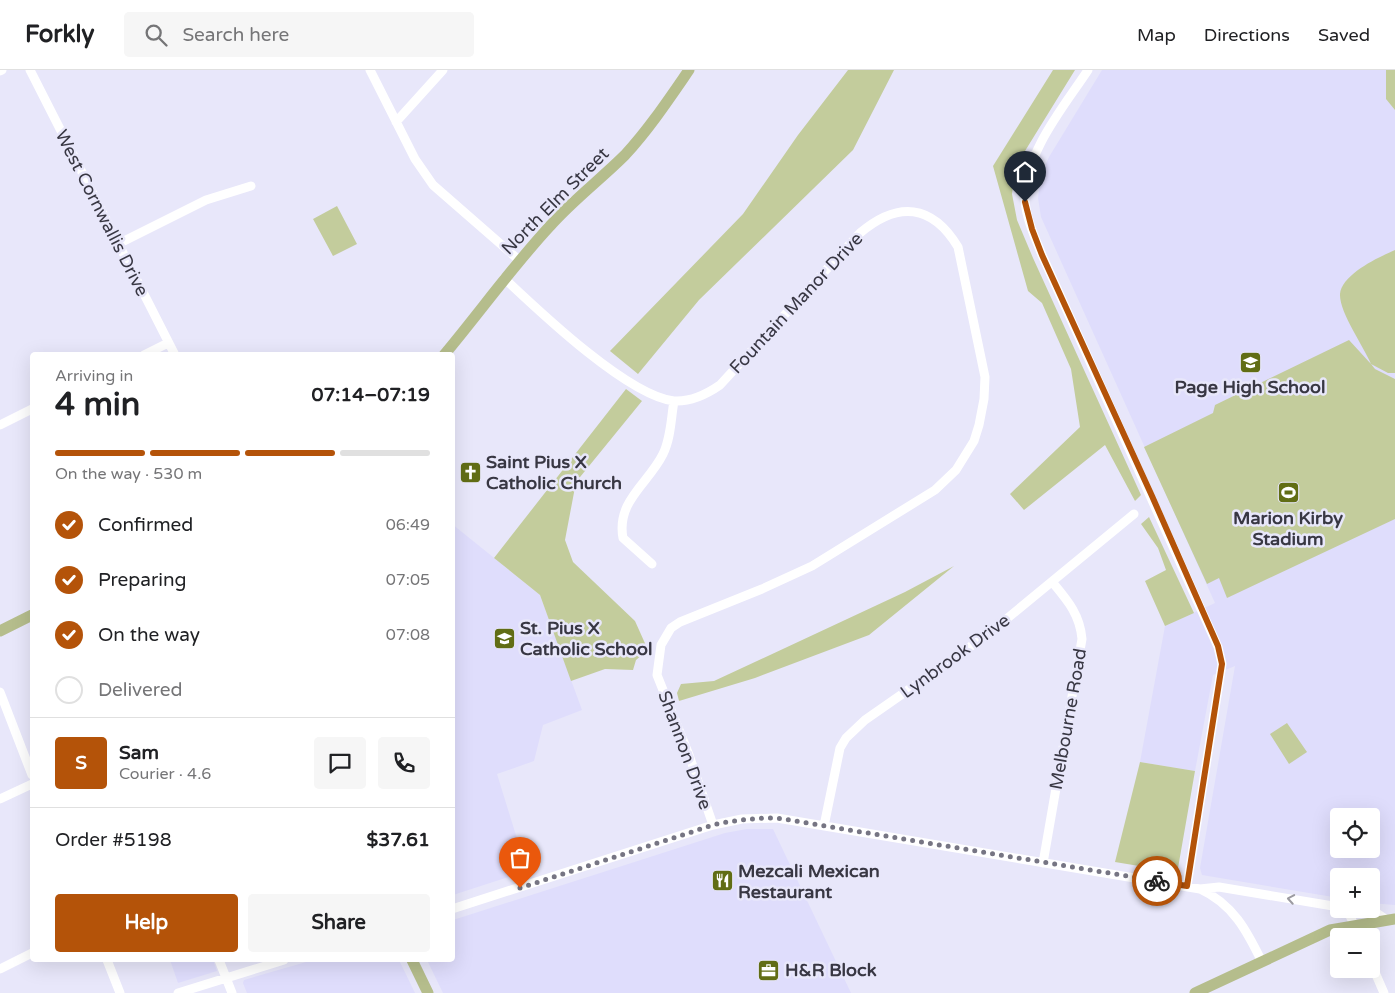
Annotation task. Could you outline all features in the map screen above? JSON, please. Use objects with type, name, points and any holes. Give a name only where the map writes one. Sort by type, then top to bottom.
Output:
[{"type":"main road","name":"North Elm Street","points":[[447,352],[485,306],[504,278],[552,223],[626,154],[663,108],[689,70]]},
{"type":"main road","points":[[0,631],[30,616]]},
{"type":"main road","points":[[1195,993],[1330,930],[1354,924],[1391,919]]},
{"type":"main road","points":[[413,962],[428,993]]},
{"type":"street","name":"West Cornwallis Drive","points":[[30,70],[173,352]]},
{"type":"street","points":[[370,70],[415,159],[433,185],[520,260]]},
{"type":"street","points":[[396,122],[443,70]]},
{"type":"street","points":[[1088,70],[1048,132],[1027,175],[1025,202],[1032,229],[1042,255],[1218,646],[1222,664],[1187,886]]},
{"type":"street","points":[[118,244],[206,200],[251,186]]},
{"type":"street","name":"Fountain Manor Drive","points":[[504,278],[537,310],[627,382],[648,394],[674,401],[700,397],[720,385],[860,234],[876,222],[894,214],[914,211],[934,220],[948,231],[958,248],[985,377],[979,425],[965,458],[935,490],[812,566],[762,589],[680,622],[671,628],[661,645],[657,675]]},
{"type":"street","points":[[150,352],[168,343]]},
{"type":"street","points":[[652,564],[623,538],[621,518],[636,490],[664,453],[674,401]]},
{"type":"street","points":[[0,425],[30,410]]},
{"type":"street","name":"Lynbrook Drive","points":[[824,826],[840,748],[846,738],[865,720],[987,635],[1053,583],[1134,514]]},
{"type":"street","name":"Melbourne Road","points":[[1043,863],[1082,639],[1078,618],[1053,583]]},
{"type":"street","name":"Shannon Drive","points":[[657,675],[689,755],[713,825]]},
{"type":"street","points":[[0,692],[30,770]]},
{"type":"street","points":[[0,800],[30,785]]},
{"type":"street","points":[[455,908],[713,825],[742,819],[777,818],[1200,889],[1209,893],[1235,914],[1247,931],[1262,962]]},
{"type":"street","points":[[1200,889],[1219,887],[1330,906]]},
{"type":"street","points":[[1351,918],[1356,928]]},
{"type":"street","points":[[0,969],[30,954]]},
{"type":"street","points":[[108,962],[120,993]]},
{"type":"street","points":[[220,962],[232,993]]},
{"type":"street","points":[[178,993],[277,962]]},
{"type":"street","points":[[1378,978],[1384,993]]},
{"type":"shaded area","name":"Page High School","points":[[1102,70],[1395,70],[1395,905],[1380,904],[1380,868],[1330,868],[1330,896],[1202,875],[1200,868],[1235,666],[1213,675],[1195,771],[1140,762],[1165,626],[1215,603],[1041,217],[1038,198],[1041,175],[1049,157]]},
{"type":"shaded area","name":"St. Pius X Catholic School","points":[[455,526],[540,595],[582,710],[543,725],[534,761],[497,774],[527,871],[455,894]]},
{"type":"shaded area","points":[[747,829],[773,829],[851,993],[443,993],[428,962],[455,962],[455,919],[725,833]]},
{"type":"shaded area","points":[[171,962],[214,962],[217,971],[178,983]]},
{"type":"shaded area","points":[[306,962],[400,962],[415,993],[247,993],[243,983],[244,980]]},
{"type":"green space","points":[[848,70],[894,70],[853,150],[699,300],[638,374],[610,351],[743,214],[798,135]]},
{"type":"green space","points":[[1053,70],[1075,70],[1025,151],[1015,172],[1012,194],[1017,220],[1141,495],[1135,501],[1105,445],[1024,510],[1010,494],[1080,427],[1071,369],[1042,303],[1028,291],[993,166]]},
{"type":"green space","points":[[1386,70],[1395,70],[1395,110],[1386,99]]},
{"type":"green space","points":[[337,206],[357,244],[333,256],[313,219]]},
{"type":"green space","points":[[1395,250],[1395,373],[1388,373],[1371,364],[1343,310],[1340,294],[1342,287],[1354,273]]},
{"type":"green space","name":"Marion Kirby Stadium","points":[[1349,340],[1375,369],[1395,379],[1395,519],[1227,598],[1219,578],[1207,584],[1144,447],[1213,413],[1215,405]]},
{"type":"green space","points":[[626,389],[642,401],[576,482],[565,540],[573,562],[635,621],[648,650],[636,660],[633,670],[605,669],[571,681],[540,595],[494,558]]},
{"type":"green space","points":[[1149,517],[1194,613],[1165,626],[1145,581],[1166,570],[1158,548],[1141,524]]},
{"type":"green space","points":[[954,566],[869,635],[755,678],[679,701],[677,693],[681,684],[714,681],[905,592]]},
{"type":"green space","points":[[1287,723],[1307,752],[1289,764],[1270,734]]},
{"type":"green space","points":[[1140,762],[1195,771],[1178,868],[1175,872],[1115,862]]},
{"type":"way so far","points":[[520,888],[713,825],[742,819],[761,818],[777,818],[1157,881]]},
{"type":"place","name":"Page High School","points":[[1250,362]]},
{"type":"place","name":"Saint Pius X Catholic Church","points":[[470,472]]},
{"type":"place","name":"Marion Kirby Stadium","points":[[1288,493]]},
{"type":"place","name":"St. Pius X Catholic School","points":[[504,638]]},
{"type":"place","name":"Mezcali Mexican Restaurant","points":[[722,881]]},
{"type":"place","name":"H&R Block","points":[[769,970]]},
{"type":"route","points":[[1025,202],[1032,229],[1042,255],[1152,496],[1218,646],[1222,664],[1187,886],[1157,881]]}]
